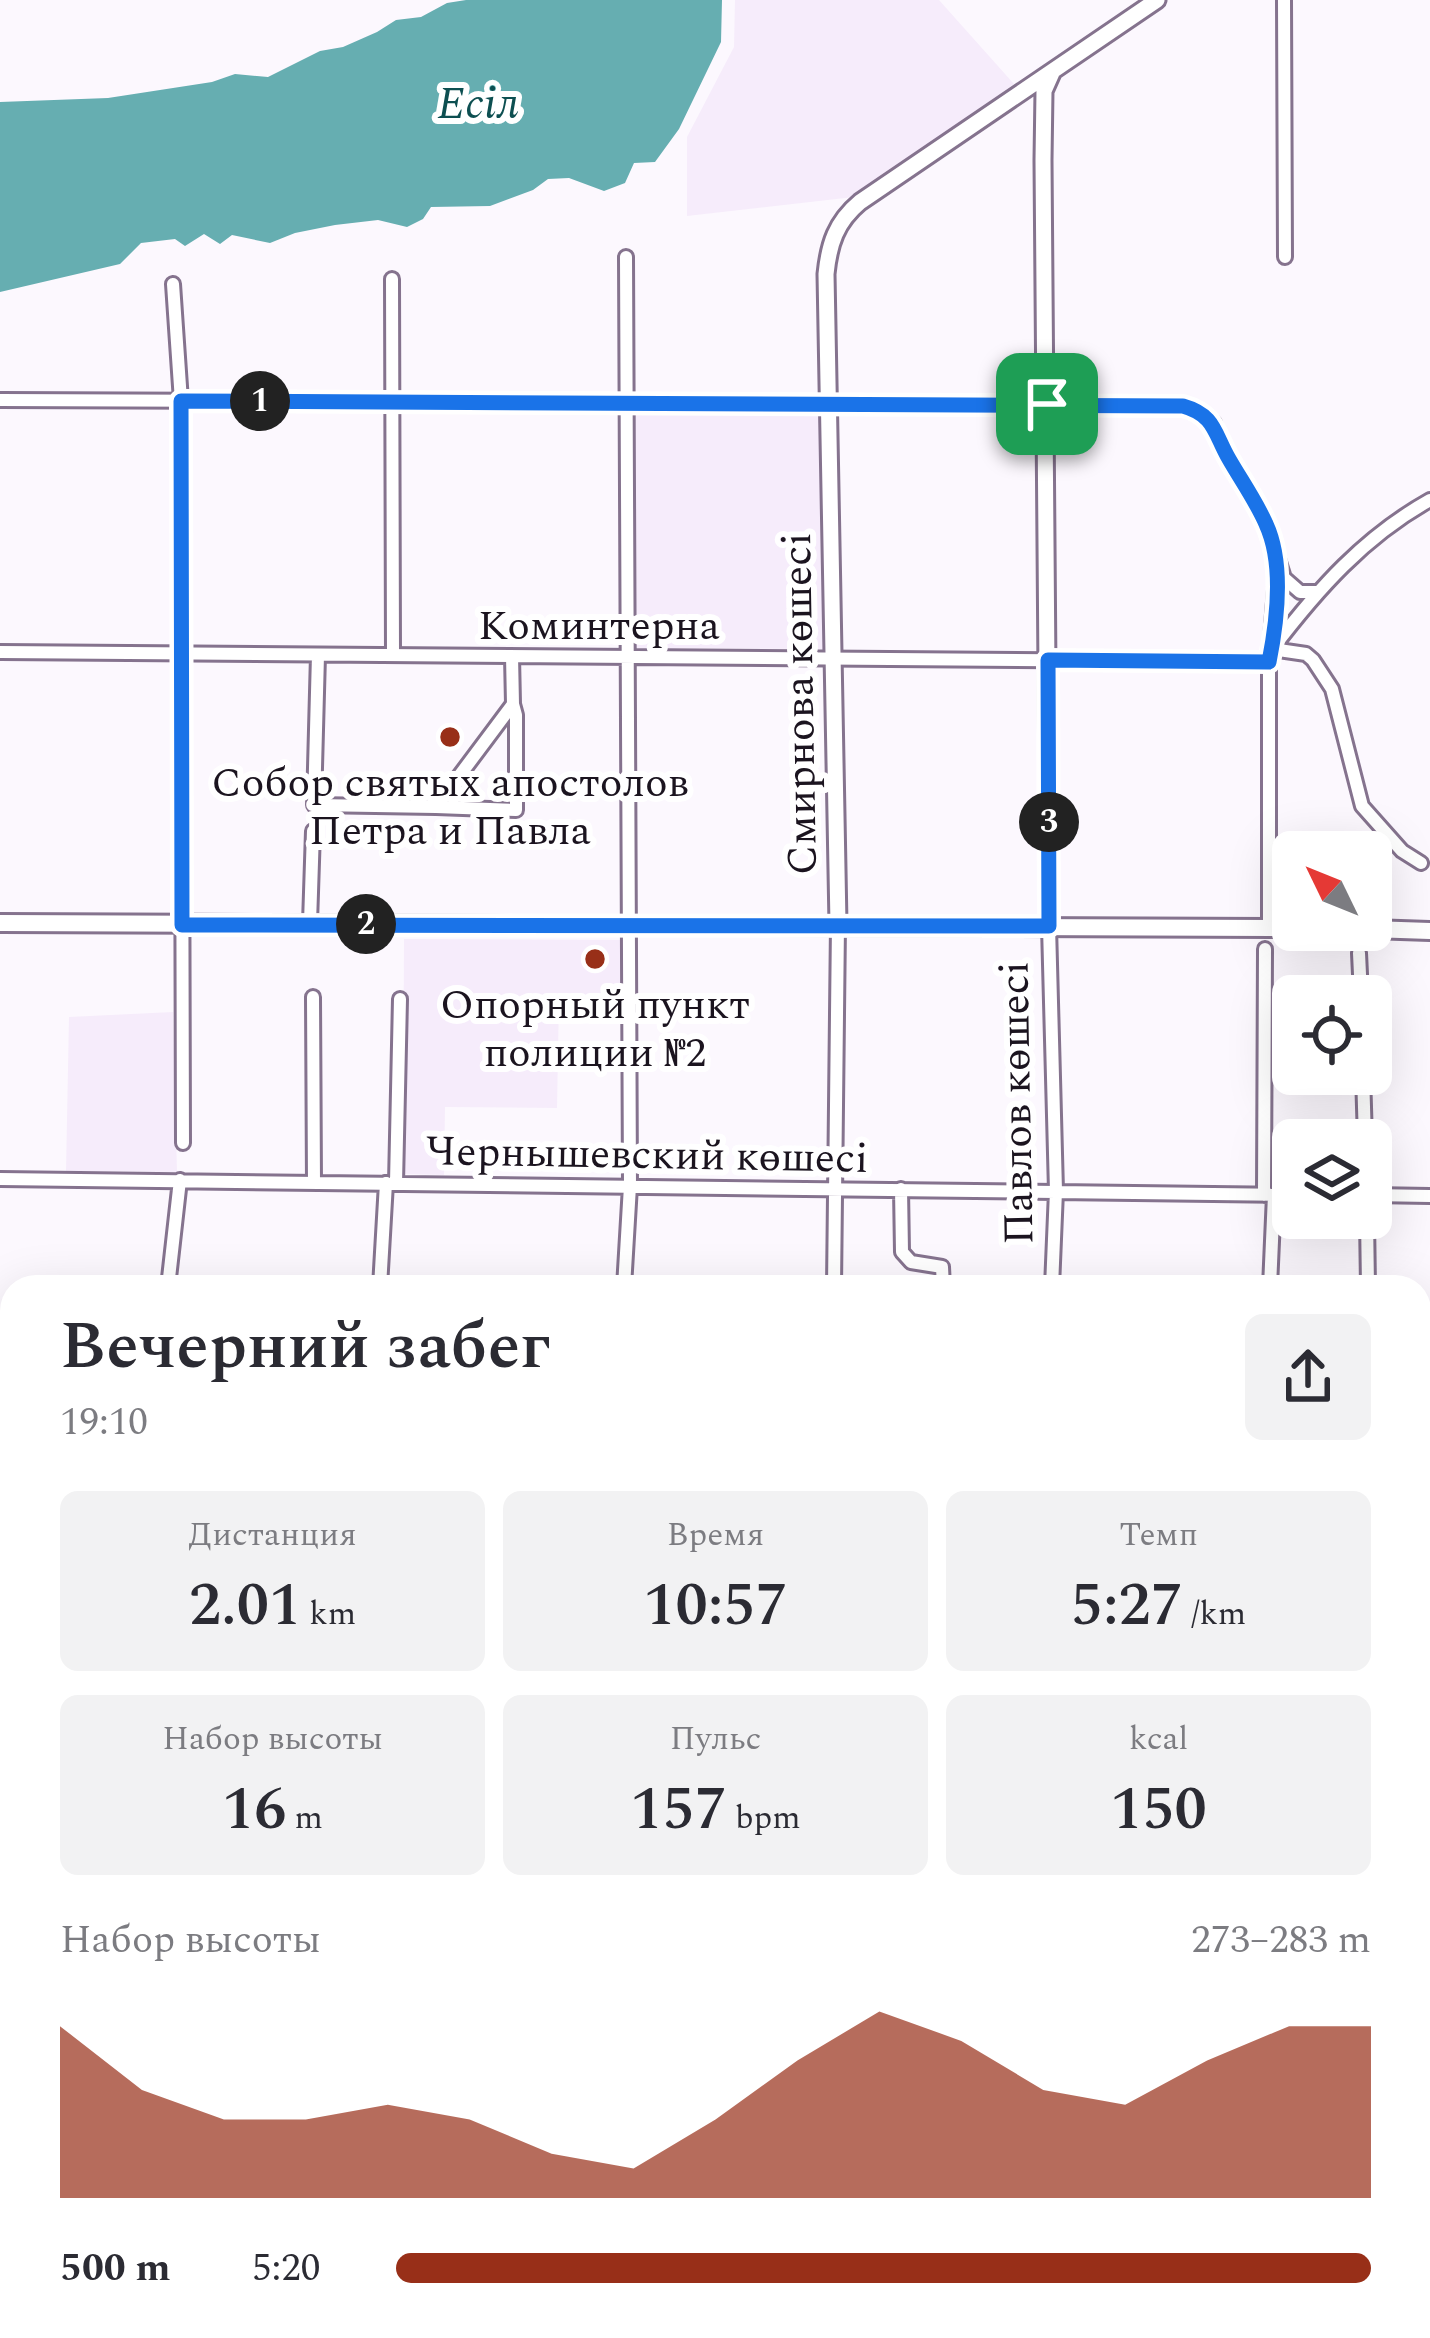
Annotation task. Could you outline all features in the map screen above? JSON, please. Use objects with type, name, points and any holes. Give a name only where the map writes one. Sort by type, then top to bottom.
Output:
[{"type":"main road","points":[[0,923],[1272,927]]},
{"type":"main road","points":[[1392,930],[1430,931]]},
{"type":"street","points":[[1009,100],[1156,0]]},
{"type":"street","points":[[1284,0],[1285,256]]},
{"type":"street","name":"Павлов көшесі","points":[[1052,1275],[1056,1191],[1049,926],[1043,124],[1045,86],[1064,62]]},
{"type":"street","points":[[1009,100],[1033,102],[1043,124]]},
{"type":"street","name":"Смирнова көшесі","points":[[834,1275],[838,924],[828,255],[837,228],[860,202],[1009,100]]},
{"type":"street","points":[[625,1275],[630,1186],[626,257]]},
{"type":"street","points":[[392,280],[394,655]]},
{"type":"street","points":[[173,284],[181,401],[183,1143]]},
{"type":"street","points":[[0,400],[1047,404],[1196,410],[1214,423],[1224,451],[1268,527],[1277,565],[1270,656],[1269,927]]},
{"type":"street","points":[[1270,656],[1316,592],[1379,531],[1430,500]]},
{"type":"street","points":[[1277,565],[1294,589],[1316,592]]},
{"type":"street","name":"Коминтерна","points":[[0,652],[1048,660],[1270,656]]},
{"type":"street","points":[[1270,656],[1306,654],[1313,660],[1332,688],[1362,806],[1402,851],[1421,863]]},
{"type":"street","points":[[318,655],[314,805],[516,810],[512,656]]},
{"type":"street","points":[[436,807],[512,704]]},
{"type":"street","points":[[310,923],[313,832]]},
{"type":"street","points":[[1265,949],[1270,1275]]},
{"type":"street","points":[[1359,953],[1360,975]]},
{"type":"street","points":[[313,997],[314,1183]]},
{"type":"street","points":[[381,1275],[400,999]]},
{"type":"street","name":"Чернышевский көшесі","points":[[0,1179],[1272,1195]]},
{"type":"street","points":[[169,1275],[180,1180]]},
{"type":"street","points":[[901,1190],[902,1252],[908,1260],[942,1267],[942,1275]]},
{"type":"street","points":[[1392,1196],[1430,1196]]},
{"type":"street","points":[[1367,1239],[1368,1275]]},
{"type":"shaded area","points":[[735,0],[939,0],[1014,84],[854,197],[687,216],[687,137],[734,47]]},
{"type":"shaded area","points":[[635,409],[819,412],[824,649],[636,648]]},
{"type":"shaded area","points":[[404,939],[621,940],[622,997],[559,997],[557,1108],[445,1107],[444,1175],[403,1174]]},
{"type":"shaded area","points":[[173,1012],[177,1172],[66,1171],[69,1017]]},
{"type":"water","name":"Есіл","points":[[722,0],[721,42],[679,129],[655,162],[634,163],[625,183],[604,191],[569,178],[548,179],[533,190],[490,206],[431,207],[423,219],[407,227],[378,220],[295,233],[270,243],[232,235],[220,244],[204,234],[185,246],[175,239],[141,243],[120,264],[0,292],[0,102],[108,98],[235,74],[268,77],[396,20],[421,17],[447,3]]},
{"type":"place","name":"Собор святых апостолов Петра и Павла","points":[[450,737]]},
{"type":"place","name":"Опорный пункт полиции №2","points":[[595,959]]},
{"type":"route","points":[[181,401],[1047,404],[1170,404],[1207,416],[1268,527],[1277,565],[1269,662],[1048,660],[1049,926],[182,925],[181,401]]}]
